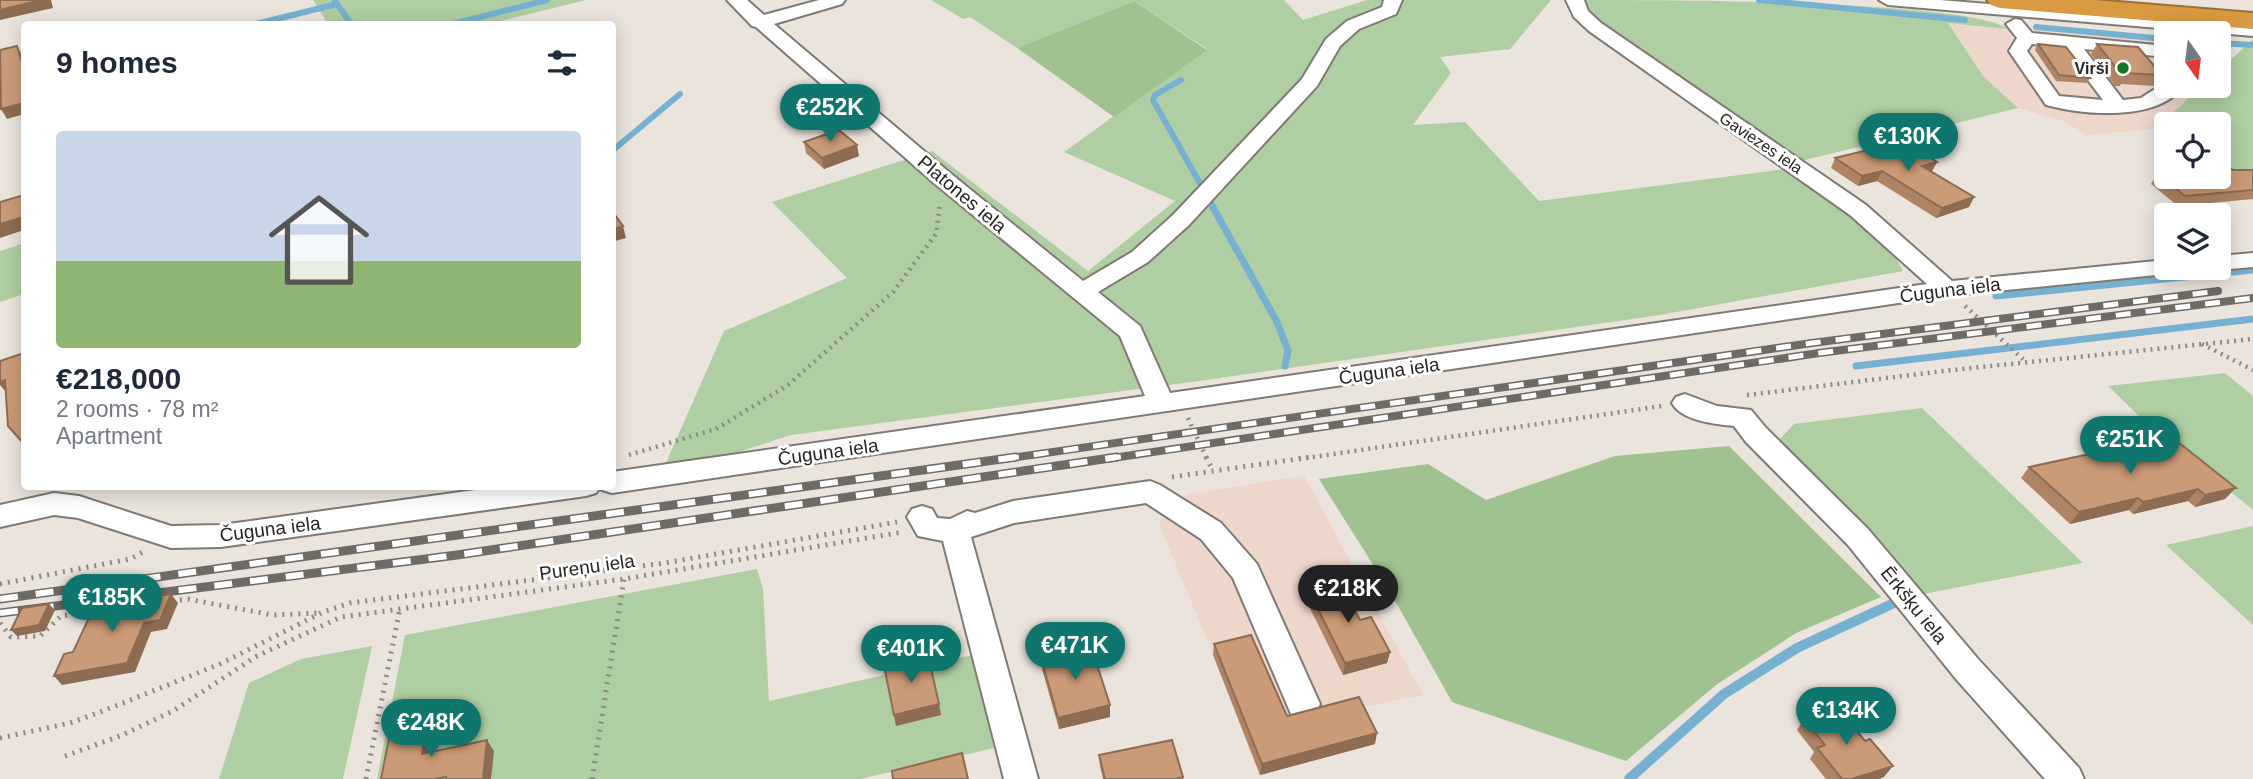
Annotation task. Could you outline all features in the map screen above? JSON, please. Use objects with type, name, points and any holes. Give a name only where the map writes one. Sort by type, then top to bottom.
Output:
[{"type":"highway","points":[[2211,0],[2253,2]]},
{"type":"highway","points":[[2002,6],[2253,21]]},
{"type":"street","name":"Platones iela","points":[[736,0],[758,22],[942,178],[1131,332],[1162,404]]},
{"type":"street","points":[[758,22],[835,0]]},
{"type":"street","points":[[1081,292],[1140,257],[1181,220],[1310,82],[1333,43],[1353,25],[1390,10],[1393,0]]},
{"type":"street","name":"Gaviezes iela","points":[[1575,0],[1580,13],[1595,27],[1858,210],[1946,289]]},
{"type":"street","points":[[1888,0],[2002,6],[2154,26]]},
{"type":"street","points":[[2002,6],[2026,38],[2154,50]]},
{"type":"street","points":[[2231,31],[2253,31]]},
{"type":"street","points":[[2026,38],[2018,51],[2053,101],[2118,107],[2138,106],[2158,98]]},
{"type":"street","points":[[2069,43],[2118,107]]},
{"type":"street","points":[[2231,262],[2253,260]]},
{"type":"street","name":"Čuguna iela","points":[[616,482],[1946,289],[2154,268]]},
{"type":"street","points":[[1685,403],[1714,415],[1742,417],[1756,435]]},
{"type":"street","name":"Ērkšķu iela","points":[[1756,435],[1858,537],[1967,669],[2067,779]]},
{"type":"street","name":"Čuguna iela","points":[[0,516],[64,495],[79,507],[171,537],[220,536],[557,490]]},
{"type":"street","points":[[942,533],[1013,512],[1150,492],[1211,531],[1246,572],[1303,704]]},
{"type":"street","points":[[942,533],[985,507]]},
{"type":"street","points":[[942,533],[1021,779]]},
{"type":"path","points":[[625,456],[716,429],[788,385],[893,292],[936,234],[942,178]]},
{"type":"path","points":[[1946,289],[2026,362]]},
{"type":"path","points":[[2202,344],[2253,370]]},
{"type":"path","points":[[1162,404],[1183,410],[1196,431],[1213,471]]},
{"type":"path","name":"Pureņu iela","points":[[65,755],[120,736],[173,710],[257,656],[341,617],[942,533]]},
{"type":"path","points":[[0,584],[130,559],[171,537]]},
{"type":"path","points":[[592,779],[624,579]]},
{"type":"path","points":[[165,602],[188,599],[272,615],[323,612]]},
{"type":"path","points":[[366,779],[400,608]]},
{"type":"path","points":[[0,622],[10,637],[26,639],[47,634],[61,616],[101,611]]},
{"type":"shaded area","points":[[1948,22],[2154,41],[2154,98],[2189,98],[2174,112],[2154,112],[2154,129],[2087,135],[2063,121],[2018,108],[1983,76]]},
{"type":"shaded area","points":[[1304,476],[1423,695],[1357,708],[1245,738],[1159,523],[1187,494]]},
{"type":"green space","points":[[313,0],[586,0],[501,21],[326,21]]},
{"type":"green space","points":[[931,0],[1284,0],[1303,20],[1367,0],[1551,0],[1510,49],[1440,57],[1451,73],[1413,125],[1465,122],[1539,201],[1786,169],[1867,226],[1893,254],[1903,271],[1660,315],[1199,381],[791,435],[727,456],[666,463],[724,331],[847,278],[772,202],[932,151],[1088,271],[1175,201],[1064,152],[1207,49],[1134,1],[1017,48],[970,17],[963,19]]},
{"type":"green space","points":[[1586,0],[1676,0],[1875,7],[1981,19],[2008,29],[1948,23],[1983,76],[2018,108],[1801,161],[1596,25],[1585,8]]},
{"type":"green space","points":[[1134,1],[1207,50],[1114,117],[1017,48]]},
{"type":"green space","points":[[2253,39],[2253,184],[2231,172],[2231,112],[2174,112],[2189,98],[2231,98],[2231,60]]},
{"type":"green space","points":[[21,244],[21,295],[0,302],[0,251]]},
{"type":"green space","points":[[2225,373],[2253,396],[2253,510],[2138,415],[2108,386]]},
{"type":"green space","points":[[1922,408],[2083,563],[1918,595],[1779,440],[1794,424]]},
{"type":"green space","points":[[1729,446],[1881,597],[1796,633],[1716,685],[1626,761],[1452,702],[1389,590],[1319,479],[1428,464],[1486,500],[1615,456]]},
{"type":"green space","points":[[2253,526],[2253,625],[2166,545]]},
{"type":"green space","points":[[757,569],[763,589],[769,701],[973,655],[994,748],[860,779],[377,779],[405,635]]},
{"type":"green space","points":[[372,646],[343,779],[219,779],[249,683],[301,659]]},
{"type":"building","points":[[0,0],[41,0],[0,10]]},
{"type":"building","points":[[2038,44],[2066,47],[2090,78],[2059,75]]},
{"type":"building","points":[[2097,44],[2138,47],[2154,66],[2154,75],[2122,75]]},
{"type":"building","points":[[17,46],[21,59],[21,104],[1,109],[0,50]]},
{"type":"building","points":[[839,130],[857,145],[822,158],[804,142]]},
{"type":"building","points":[[1912,146],[1937,162],[1922,166],[1974,197],[1942,208],[1882,171],[1862,176],[1835,158],[1868,150],[1876,155]]},
{"type":"building","points":[[2231,169],[2253,170],[2253,190],[2185,196],[2176,189],[2231,189]]},
{"type":"building","points":[[21,196],[21,218],[0,224],[0,202]]},
{"type":"building","points":[[616,216],[623,226],[616,229]]},
{"type":"building","points":[[21,354],[21,441],[8,426],[5,380],[0,382],[0,361]]},
{"type":"building","points":[[2178,442],[2236,488],[2205,495],[2198,489],[2143,502],[2138,498],[2079,512],[2029,467],[2117,448],[2125,454]]},
{"type":"building","points":[[1340,583],[1360,620],[1371,617],[1390,652],[1345,663],[1309,591]]},
{"type":"building","points":[[171,594],[160,620],[144,623],[127,663],[54,676],[64,654],[73,652],[95,605]]},
{"type":"building","points":[[49,604],[39,625],[11,630],[22,608]]},
{"type":"building","points":[[1251,635],[1287,716],[1359,697],[1377,733],[1262,764],[1214,644]]},
{"type":"building","points":[[1091,646],[1110,705],[1058,718],[1041,658]]},
{"type":"building","points":[[928,655],[939,704],[894,715],[884,666]]},
{"type":"building","points":[[1838,709],[1865,741],[1870,739],[1893,766],[1852,779],[1842,779],[1817,748],[1825,745],[1804,719]]},
{"type":"building","points":[[427,725],[422,754],[487,740],[483,779],[381,779],[390,733]]},
{"type":"building","points":[[1172,740],[1183,777],[1105,779],[1099,755]]},
{"type":"building","points":[[962,753],[968,779],[893,779],[892,771]]},
{"type":"waterway","points":[[465,21],[547,0]]},
{"type":"waterway","points":[[1759,0],[1965,20]]},
{"type":"waterway","points":[[335,1],[349,21]]},
{"type":"waterway","points":[[268,21],[337,4]]},
{"type":"waterway","points":[[2036,27],[2154,38]]},
{"type":"waterway","points":[[2231,44],[2253,45]]},
{"type":"waterway","points":[[1181,80],[1155,95],[1153,100],[1202,187]]},
{"type":"waterway","points":[[616,148],[680,94]]},
{"type":"waterway","points":[[1210,202],[1277,322],[1288,351],[1285,366]]},
{"type":"waterway","points":[[1996,296],[2253,270]]},
{"type":"waterway","points":[[1856,366],[2253,319]]},
{"type":"waterway","points":[[1629,779],[1724,694],[1797,648],[1894,603]]},
{"type":"railway","points":[[1004,459],[1812,343],[2218,291]]},
{"type":"railway","points":[[1106,459],[1819,353],[2253,298]]},
{"type":"railway","points":[[0,599],[1016,457]]},
{"type":"railway","points":[[0,613],[457,555],[1117,457]]},
{"type":"place","name":"Virši","points":[[2123,68]]}]
